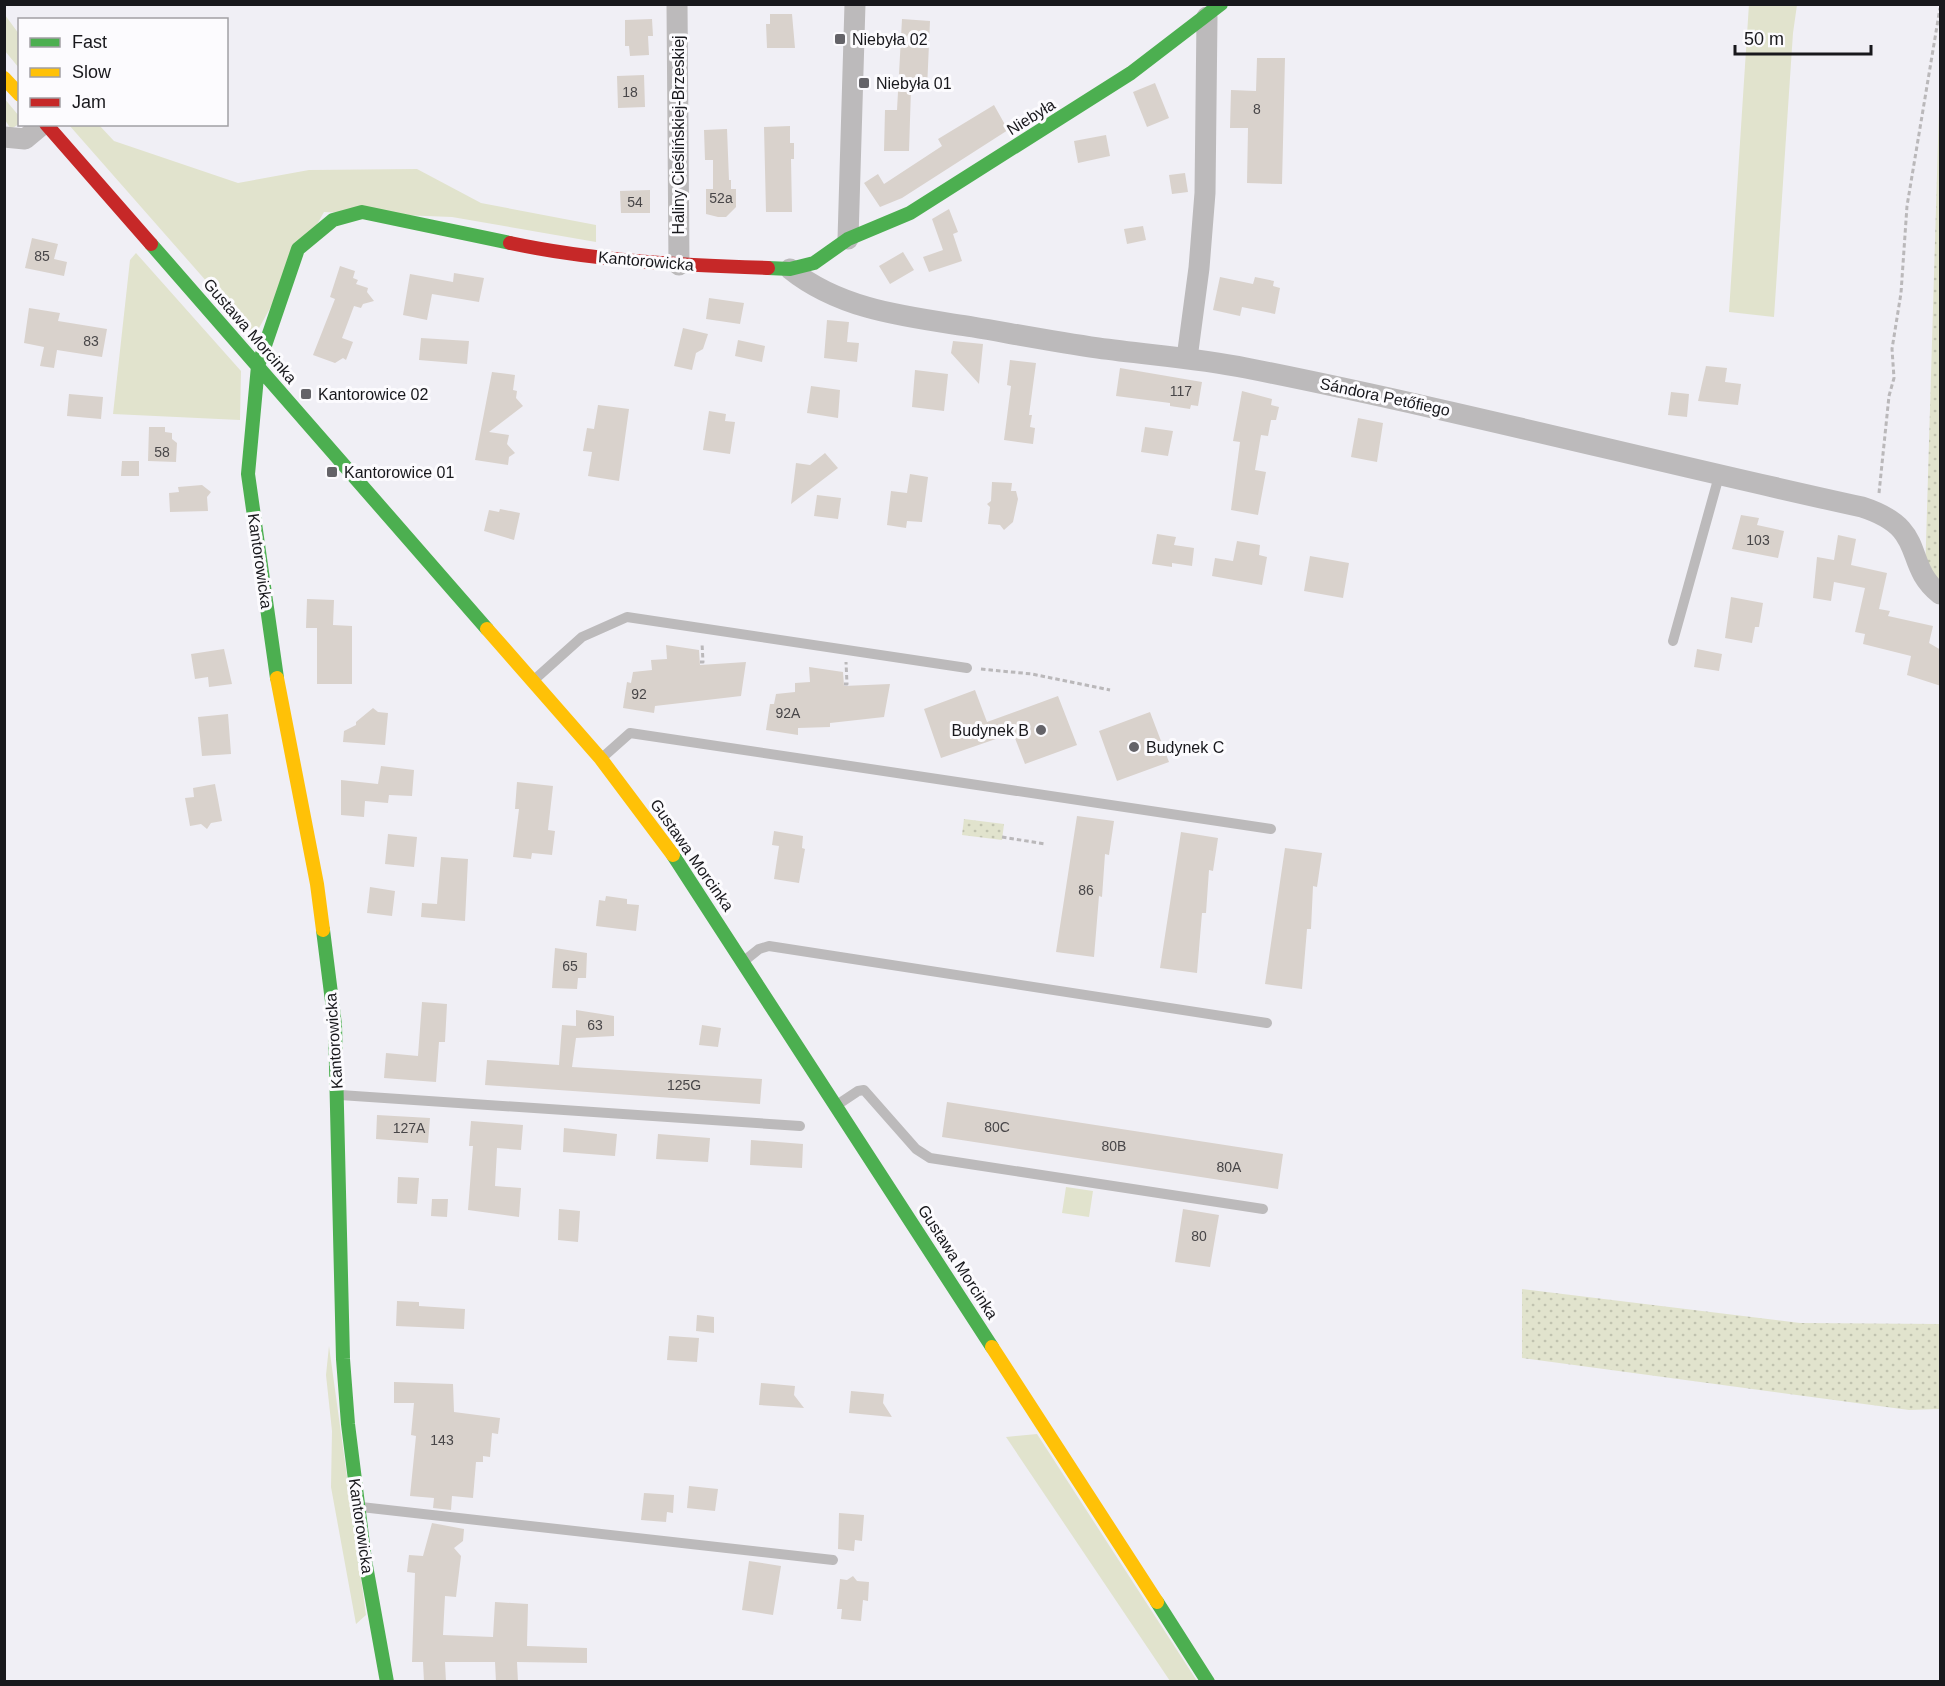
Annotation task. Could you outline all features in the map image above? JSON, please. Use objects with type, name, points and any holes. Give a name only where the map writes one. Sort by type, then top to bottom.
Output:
[{"type":"street","name":"Haliny Cieślińskiej-Brzeskiej","points":[[677,4],[679,266]]},
{"type":"street","points":[[848,239],[855,4]]},
{"type":"street","points":[[1187,358],[1200,268],[1214,11]]},
{"type":"street","name":"Niebyła","points":[[848,239],[910,213],[1131,73],[1214,11]]},
{"type":"street","points":[[4,78],[18,93]]},
{"type":"street","points":[[4,137],[25,139],[41,126]]},
{"type":"street","name":"Gustawa Morcinka","points":[[46,126],[601,759],[653,825],[744,961],[1208,1682]]},
{"type":"street","name":"Kantorowicka","points":[[387,1682],[364,1560],[348,1424],[343,1359],[335,1024],[316,884],[273,657],[248,474],[258,366],[298,249],[333,220],[362,212],[563,254],[679,266],[790,269],[814,263],[848,239]]},
{"type":"street","name":"Sándora Petőfiego","points":[[790,269],[807,282],[874,311],[1100,348],[1187,358],[1401,399],[1878,512],[1903,530],[1926,581],[1941,594]]},
{"type":"lane","points":[[1673,641],[1719,476]]},
{"type":"lane","points":[[532,682],[582,638],[627,617],[967,668]]},
{"type":"lane","points":[[601,759],[630,733],[1271,829]]},
{"type":"lane","points":[[744,961],[759,949],[769,946],[1267,1023]]},
{"type":"lane","points":[[837,1105],[858,1091],[864,1090],[916,1149],[930,1158],[1263,1209]]},
{"type":"lane","points":[[337,1095],[800,1126]]},
{"type":"lane","points":[[358,1507],[833,1560]]},
{"type":"path","points":[[1878,512],[1883,440],[1894,378],[1892,349],[1901,293],[1907,206],[1941,8]]},
{"type":"path","points":[[700,662],[703,662],[701,627]]},
{"type":"path","points":[[844,684],[847,684],[845,649]]},
{"type":"path","points":[[967,668],[1032,674],[1110,690]]},
{"type":"path","points":[[1002,837],[1045,844]]},
{"type":"green space","points":[[1749,4],[1797,5],[1793,33],[1774,317],[1729,312]]},
{"type":"green space","points":[[5,15],[18,33],[18,67],[5,51]]},
{"type":"green space","points":[[1940,74],[1940,579],[1925,576]]},
{"type":"green space","points":[[4,98],[18,115],[18,125],[11,129],[5,120]]},
{"type":"green space","points":[[70,126],[100,126],[114,141],[238,183],[309,170],[417,169],[481,203],[596,225],[596,242],[452,217],[324,212],[259,328],[251,332]]},
{"type":"green space","points":[[136,253],[241,371],[240,420],[113,414],[130,260]]},
{"type":"green space","points":[[964,819],[1004,824],[1002,840],[962,835]]},
{"type":"green space","points":[[1066,1187],[1093,1191],[1089,1217],[1062,1213]]},
{"type":"green space","points":[[1522,1289],[1800,1323],[1940,1324],[1940,1409],[1909,1410],[1522,1358]]},
{"type":"green space","points":[[329,1346],[366,1615],[356,1624],[331,1487],[332,1431],[326,1375]]},
{"type":"green space","points":[[1037,1434],[1197,1681],[1170,1681],[1006,1437]]},
{"type":"building","points":[[770,14],[792,14],[795,48],[767,48],[766,24],[770,24]]},
{"type":"building","points":[[652,19],[653,36],[648,36],[649,55],[630,56],[629,46],[625,46],[625,20]]},
{"type":"building","points":[[902,19],[930,21],[927,89],[911,89],[909,151],[884,151],[885,110],[897,110]]},
{"type":"building","points":[[1257,58],[1285,58],[1282,184],[1247,183],[1248,128],[1230,128],[1231,90],[1256,91]]},
{"type":"building","points":[[644,75],[645,107],[618,108],[617,76]]},
{"type":"building","points":[[1155,83],[1169,118],[1147,127],[1133,92]]},
{"type":"building","points":[[994,105],[1008,130],[902,198],[880,207],[864,183],[878,174],[884,184],[942,146],[938,139]]},
{"type":"building","points":[[790,126],[790,143],[794,143],[794,159],[791,159],[792,212],[766,212],[764,127]]},
{"type":"building","points":[[727,129],[729,180],[731,180],[731,189],[736,189],[736,207],[726,217],[718,217],[706,214],[706,189],[713,189],[713,160],[705,160],[704,130]]},
{"type":"building","points":[[1106,135],[1110,156],[1078,163],[1074,141]]},
{"type":"building","points":[[1185,173],[1188,192],[1172,194],[1169,175]]},
{"type":"building","points":[[650,190],[650,213],[621,213],[620,191]]},
{"type":"building","points":[[949,209],[958,232],[953,234],[962,261],[929,272],[923,257],[943,250],[932,219]]},
{"type":"building","points":[[1143,226],[1146,240],[1127,244],[1124,229]]},
{"type":"building","points":[[32,238],[58,244],[54,259],[67,262],[64,276],[25,268]]},
{"type":"building","points":[[903,252],[914,270],[890,284],[879,266]]},
{"type":"building","points":[[340,266],[355,271],[353,278],[358,280],[356,284],[368,288],[367,292],[374,301],[363,304],[361,308],[354,306],[342,338],[353,342],[346,360],[343,358],[335,363],[313,355],[335,299],[330,297]]},
{"type":"building","points":[[454,273],[484,278],[479,302],[432,294],[427,320],[403,315],[410,274],[453,282]]},
{"type":"building","points":[[1220,277],[1253,284],[1255,277],[1274,281],[1273,286],[1280,288],[1275,314],[1242,307],[1240,316],[1213,310]]},
{"type":"building","points":[[709,298],[744,303],[740,324],[706,319]]},
{"type":"building","points":[[29,308],[60,313],[58,321],[107,329],[102,357],[57,350],[54,368],[40,366],[44,347],[24,343]]},
{"type":"building","points":[[827,320],[849,322],[847,342],[859,343],[857,362],[824,358]]},
{"type":"building","points":[[683,328],[708,334],[703,349],[696,353],[692,370],[674,366]]},
{"type":"building","points":[[421,338],[469,341],[467,364],[419,360]]},
{"type":"building","points":[[738,340],[765,346],[762,362],[735,356]]},
{"type":"building","points":[[953,341],[983,344],[979,384],[951,353]]},
{"type":"building","points":[[1010,360],[1036,363],[1029,415],[1032,415],[1030,427],[1035,428],[1033,444],[1004,440],[1011,386],[1007,385]]},
{"type":"building","points":[[1706,366],[1727,368],[1725,382],[1741,384],[1738,405],[1698,401]]},
{"type":"building","points":[[1120,368],[1202,382],[1198,406],[1191,405],[1190,409],[1170,406],[1170,403],[1116,396]]},
{"type":"building","points":[[915,370],[948,374],[944,411],[912,407]]},
{"type":"building","points":[[492,372],[515,375],[513,390],[517,391],[516,398],[523,406],[489,432],[509,435],[507,444],[515,453],[509,457],[508,465],[475,460]]},
{"type":"building","points":[[811,386],[840,390],[838,418],[807,413]]},
{"type":"building","points":[[1242,391],[1272,399],[1271,405],[1279,407],[1276,420],[1271,420],[1268,436],[1261,435],[1255,470],[1266,472],[1258,515],[1231,510],[1240,442],[1233,441]]},
{"type":"building","points":[[1671,392],[1689,394],[1687,417],[1668,415]]},
{"type":"building","points":[[69,394],[103,397],[101,419],[67,416]]},
{"type":"building","points":[[598,405],[629,409],[619,481],[588,476],[592,452],[583,451],[587,428],[594,429]]},
{"type":"building","points":[[709,411],[726,414],[725,421],[735,422],[730,454],[703,450]]},
{"type":"building","points":[[1358,418],[1383,423],[1377,462],[1351,457]]},
{"type":"building","points":[[149,427],[165,427],[165,432],[172,433],[172,439],[177,443],[176,462],[148,461]]},
{"type":"building","points":[[1145,427],[1173,431],[1168,456],[1141,452]]},
{"type":"building","points":[[825,453],[838,468],[791,504],[796,463],[810,465]]},
{"type":"building","points":[[122,461],[139,461],[139,476],[121,476]]},
{"type":"building","points":[[910,474],[928,477],[922,522],[907,521],[906,528],[887,525],[891,491],[907,493]]},
{"type":"building","points":[[992,482],[1012,483],[1011,491],[1016,491],[1018,499],[1013,522],[1004,530],[1000,525],[988,524],[990,507],[987,504],[991,501]]},
{"type":"building","points":[[202,485],[211,492],[207,497],[208,511],[170,512],[169,493],[179,492],[178,487]]},
{"type":"building","points":[[817,495],[841,498],[838,519],[814,516]]},
{"type":"building","points":[[500,509],[520,513],[514,540],[484,531],[489,510],[499,512]]},
{"type":"building","points":[[1741,515],[1759,518],[1757,525],[1784,531],[1778,558],[1732,549]]},
{"type":"building","points":[[1157,534],[1176,537],[1174,545],[1194,548],[1192,566],[1172,563],[1172,567],[1152,564]]},
{"type":"building","points":[[1838,535],[1856,539],[1851,565],[1887,573],[1879,609],[1890,611],[1888,616],[1933,626],[1929,643],[1941,650],[1941,686],[1907,675],[1911,656],[1863,644],[1865,634],[1855,632],[1865,588],[1834,582],[1831,601],[1813,598],[1817,557],[1834,560]]},
{"type":"building","points":[[1237,541],[1260,545],[1259,555],[1267,557],[1262,585],[1212,576],[1215,558],[1233,561]]},
{"type":"building","points":[[1310,556],[1349,563],[1343,598],[1304,591]]},
{"type":"building","points":[[1731,597],[1763,603],[1759,627],[1755,627],[1752,643],[1725,638]]},
{"type":"building","points":[[307,599],[334,600],[333,625],[352,626],[352,684],[317,684],[317,628],[306,628]]},
{"type":"building","points":[[666,645],[699,650],[700,665],[746,662],[741,696],[655,706],[654,713],[623,708],[627,682],[631,683],[633,672],[652,670],[651,660],[667,659]]},
{"type":"building","points":[[224,649],[232,684],[209,687],[208,677],[195,679],[191,654]]},
{"type":"building","points":[[1697,649],[1722,654],[1719,671],[1694,667]]},
{"type":"building","points":[[809,667],[843,672],[844,686],[890,684],[884,717],[830,723],[830,727],[798,728],[798,735],[766,730],[770,704],[774,704],[776,694],[795,692],[795,683],[810,682]]},
{"type":"building","points":[[975,690],[987,722],[1058,696],[1077,745],[1025,764],[1013,733],[941,758],[924,709]]},
{"type":"building","points":[[373,708],[378,712],[388,713],[385,745],[343,742],[344,731],[356,725],[356,722]]},
{"type":"building","name":"Budynek C","points":[[1150,712],[1169,762],[1117,781],[1099,731]]},
{"type":"building","points":[[228,714],[231,754],[202,756],[198,717]]},
{"type":"building","points":[[381,766],[414,770],[412,796],[389,795],[388,803],[365,801],[364,817],[341,815],[341,780],[378,784]]},
{"type":"building","points":[[517,782],[553,786],[548,830],[555,831],[552,855],[532,853],[531,859],[513,857],[519,809],[515,809]]},
{"type":"building","points":[[215,784],[222,821],[211,823],[207,829],[201,824],[190,826],[185,798],[194,797],[193,788]]},
{"type":"building","points":[[1077,816],[1114,821],[1109,855],[1105,854],[1094,957],[1056,952]]},
{"type":"building","points":[[774,831],[803,836],[802,848],[805,849],[799,883],[774,879],[779,846],[772,845]]},
{"type":"building","points":[[1181,832],[1218,838],[1213,871],[1209,870],[1206,913],[1202,913],[1197,973],[1160,968]]},
{"type":"building","points":[[388,834],[417,837],[414,867],[385,864]]},
{"type":"building","points":[[1285,848],[1322,853],[1317,887],[1313,886],[1311,929],[1307,929],[1302,989],[1265,984]]},
{"type":"building","points":[[441,857],[468,859],[465,921],[421,917],[422,903],[437,904]]},
{"type":"building","points":[[370,887],[395,891],[392,916],[367,913]]},
{"type":"building","points":[[606,896],[627,899],[627,904],[639,905],[636,931],[596,926],[599,900],[605,901]]},
{"type":"building","points":[[555,948],[587,953],[586,978],[578,978],[577,989],[552,988]]},
{"type":"building","points":[[422,1002],[447,1004],[445,1042],[439,1042],[436,1082],[384,1078],[386,1053],[418,1056]]},
{"type":"building","points":[[576,1010],[614,1016],[614,1036],[576,1038],[572,1067],[762,1079],[760,1104],[485,1085],[487,1060],[559,1065],[562,1025],[576,1026]]},
{"type":"building","points":[[702,1025],[721,1028],[718,1047],[699,1045]]},
{"type":"building","points":[[947,1102],[1283,1154],[1278,1189],[942,1137]]},
{"type":"building","points":[[377,1115],[430,1118],[428,1143],[376,1139]]},
{"type":"building","points":[[471,1121],[523,1125],[521,1150],[497,1148],[495,1186],[521,1188],[519,1217],[468,1210],[473,1146],[469,1146]]},
{"type":"building","points":[[564,1128],[617,1134],[615,1156],[563,1152]]},
{"type":"building","points":[[658,1134],[710,1138],[708,1162],[656,1159]]},
{"type":"building","points":[[751,1140],[803,1144],[802,1168],[750,1165]]},
{"type":"building","points":[[398,1177],[419,1178],[417,1204],[397,1203]]},
{"type":"building","points":[[432,1199],[448,1199],[447,1217],[431,1216]]},
{"type":"building","points":[[559,1209],[580,1211],[578,1242],[558,1240]]},
{"type":"building","points":[[1183,1209],[1219,1215],[1210,1267],[1175,1262]]},
{"type":"building","points":[[397,1301],[419,1302],[419,1306],[465,1309],[464,1329],[396,1326]]},
{"type":"building","points":[[697,1315],[714,1317],[714,1333],[696,1331]]},
{"type":"building","points":[[669,1336],[699,1338],[697,1362],[667,1360]]},
{"type":"building","points":[[394,1382],[453,1384],[454,1412],[500,1418],[498,1434],[492,1433],[490,1457],[483,1456],[483,1462],[476,1462],[473,1498],[452,1496],[451,1510],[433,1508],[434,1498],[410,1496],[416,1436],[411,1435],[414,1403],[394,1403]]},
{"type":"building","points":[[761,1383],[795,1386],[794,1395],[804,1408],[759,1405]]},
{"type":"building","points":[[851,1391],[884,1394],[883,1403],[892,1417],[849,1413]]},
{"type":"building","points":[[689,1486],[718,1489],[715,1511],[687,1508]]},
{"type":"building","points":[[644,1493],[674,1495],[673,1513],[667,1512],[666,1522],[641,1520]]},
{"type":"building","points":[[839,1513],[864,1515],[862,1541],[855,1540],[854,1551],[838,1549]]},
{"type":"building","points":[[432,1523],[464,1529],[463,1541],[454,1548],[461,1556],[456,1597],[445,1596],[443,1635],[493,1637],[495,1602],[528,1604],[527,1646],[587,1648],[587,1663],[517,1662],[518,1682],[496,1682],[495,1662],[445,1662],[446,1682],[424,1682],[423,1662],[412,1662],[415,1573],[407,1572],[409,1555],[423,1556]]},
{"type":"building","points":[[749,1561],[781,1566],[773,1615],[742,1610]]},
{"type":"building","points":[[853,1576],[857,1581],[869,1582],[868,1601],[863,1600],[861,1621],[841,1619],[842,1609],[837,1609],[840,1579],[847,1580]]},
{"type":"traffic: fast","points":[[768,268],[790,269],[814,263],[848,239],[910,213],[1131,73],[1221,4]]},
{"type":"traffic: fast","points":[[277,678],[248,474],[258,366],[298,249],[333,220],[362,212],[510,243]]},
{"type":"traffic: fast","points":[[151,244],[487,629]]},
{"type":"traffic: fast","points":[[673,855],[992,1347]]},
{"type":"traffic: fast","points":[[323,930],[335,1025],[343,1359],[348,1424],[365,1560],[387,1682]]},
{"type":"traffic: fast","points":[[1157,1602],[1208,1682]]},
{"type":"traffic: slow","points":[[4,78],[18,93]]},
{"type":"traffic: slow","points":[[487,629],[601,759],[673,855]]},
{"type":"traffic: slow","points":[[277,678],[317,884],[323,930]]},
{"type":"traffic: slow","points":[[992,1347],[1157,1602]]},
{"type":"traffic: jam","points":[[48,126],[151,244]]},
{"type":"traffic: jam","points":[[510,243],[606,258],[671,264],[768,268]]},
{"type":"place","name":"Niebyła 02","points":[[840,39]]},
{"type":"place","name":"Niebyła 01","points":[[864,83]]},
{"type":"place","name":"Kantorowice 02","points":[[306,394]]},
{"type":"place","name":"Kantorowice 01","points":[[332,472]]},
{"type":"place","name":"Budynek B","points":[[1041,730]]},
{"type":"place","name":"Budynek C","points":[[1134,747]]}]
